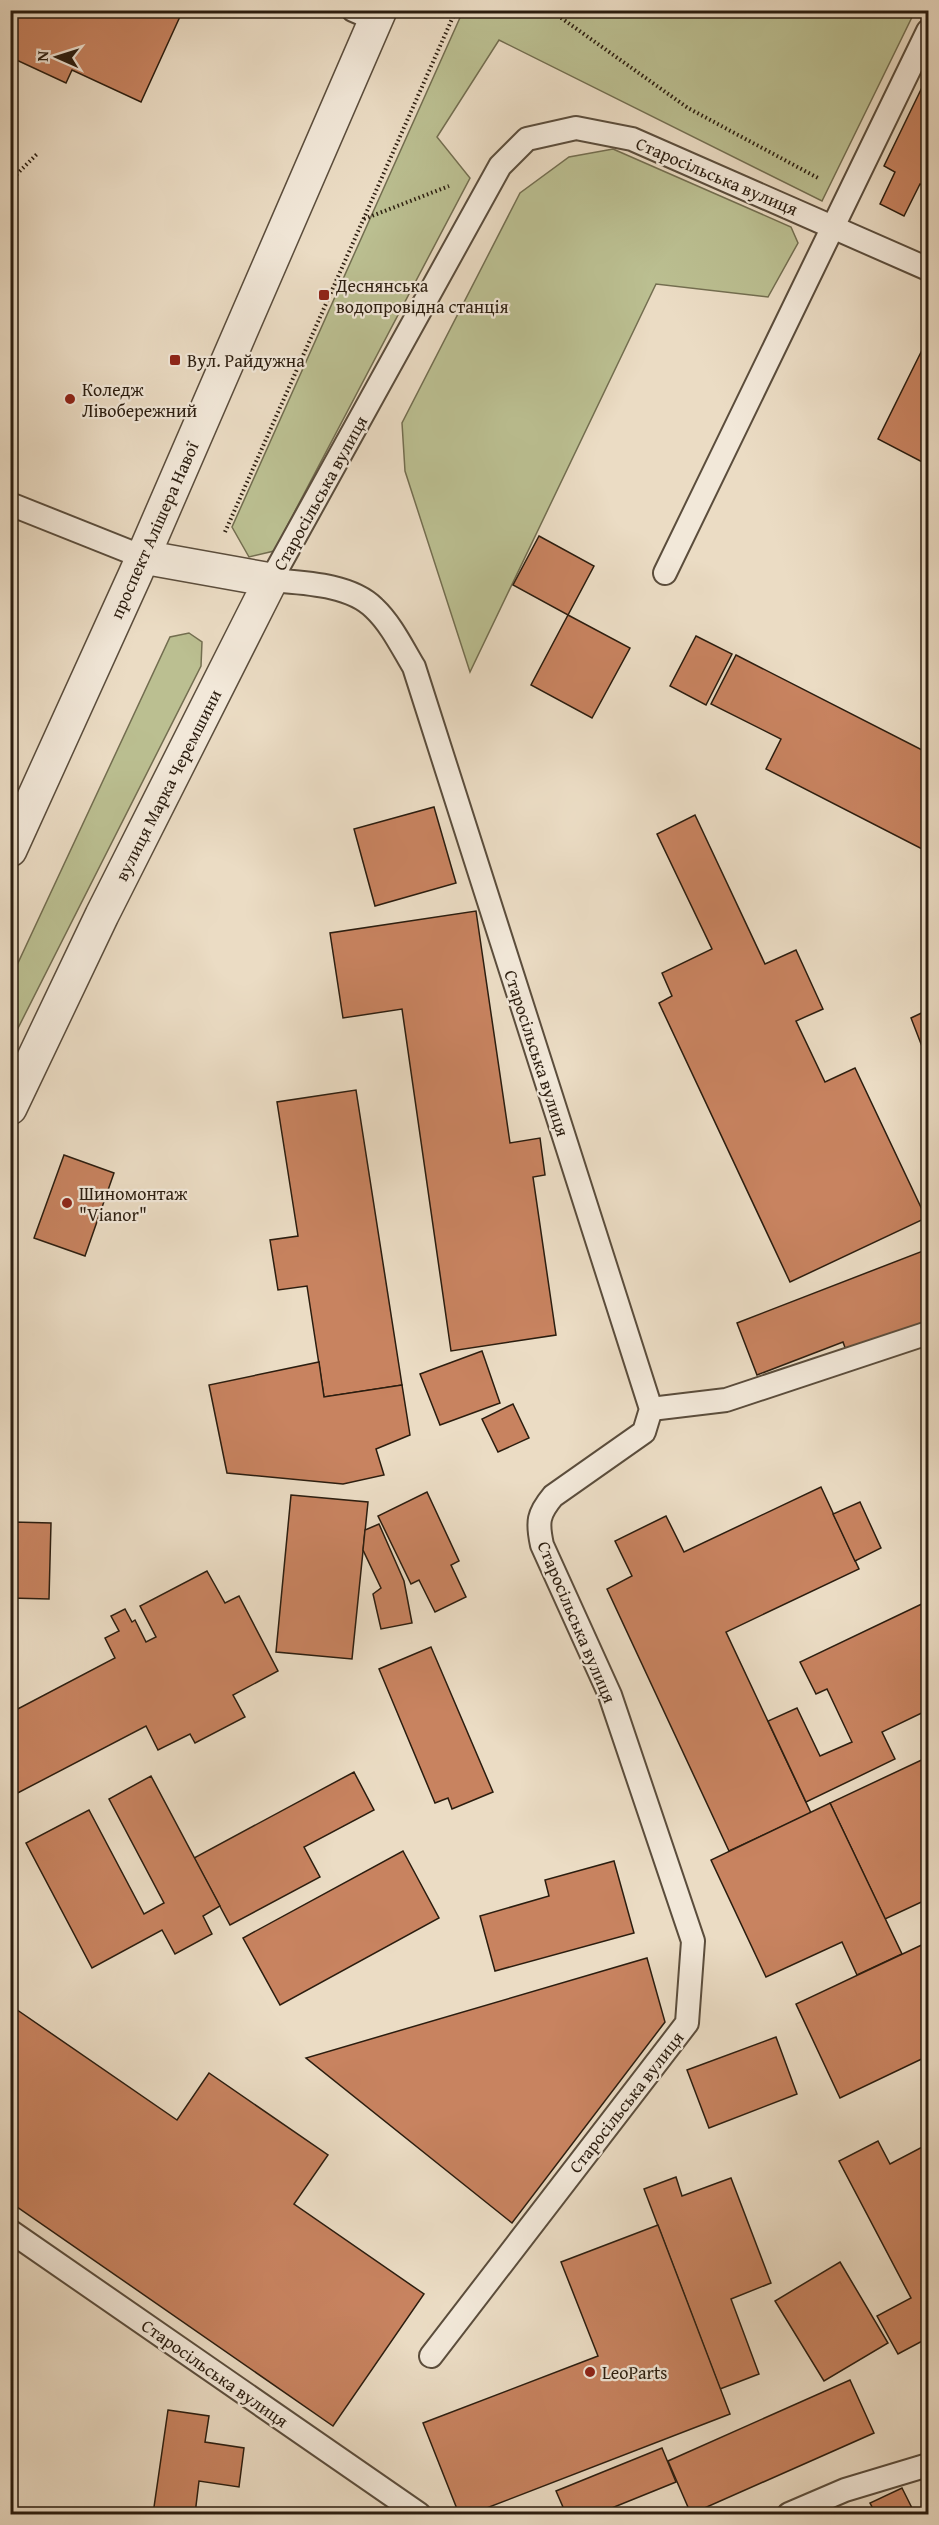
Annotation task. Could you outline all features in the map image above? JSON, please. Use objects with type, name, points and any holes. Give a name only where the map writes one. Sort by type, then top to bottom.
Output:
[{"type":"street","name":"проспект Алішера Навої","points":[[10,850],[143,557],[370,14]]},
{"type":"street","points":[[143,557],[272,580]]},
{"type":"street","name":"вулиця Марка Черемшини","points":[[10,1108],[102,915],[272,580]]},
{"type":"lane","points":[[665,573],[928,31]]},
{"type":"lane","name":"Старосільська вулиця","points":[[431,2356],[687,2023],[693,1941],[610,1695],[542,1545],[538,1527],[541,1510],[553,1496],[644,1432],[651,1409],[414,667],[389,627],[373,607],[342,590],[272,580],[500,166],[527,139],[576,128],[632,139],[928,269]]},
{"type":"lane","points":[[10,504],[143,557]]},
{"type":"lane","points":[[651,1409],[726,1400],[928,1333]]},
{"type":"lane","name":"Старосільська вулиця","points":[[10,2231],[419,2514]]},
{"type":"lane","points":[[789,2514],[845,2490],[928,2464]]},
{"type":"path","points":[[209,569],[456,10]]},
{"type":"path","points":[[550,10],[688,108],[818,177],[803,213]]},
{"type":"path","points":[[10,181],[37,154]]},
{"type":"path","points":[[364,219],[500,166]]},
{"type":"green space","points":[[463,11],[915,11],[822,201],[499,40],[437,137],[470,178],[274,551],[249,557],[232,527]]},
{"type":"green space","points":[[613,149],[791,227],[798,243],[768,297],[656,284],[470,672],[405,471],[402,423],[520,193],[569,157]]},
{"type":"green space","points":[[189,633],[202,642],[201,666],[11,1042],[11,978],[170,637]]},
{"type":"building","points":[[10,10],[183,10],[141,102],[72,70],[66,83],[10,57]]},
{"type":"building","points":[[928,75],[928,188],[920,184],[904,216],[880,204],[895,172],[884,166]]},
{"type":"building","points":[[928,338],[928,465],[878,439]]},
{"type":"building","points":[[539,536],[594,566],[568,615],[513,585]]},
{"type":"building","points":[[568,615],[630,648],[592,718],[531,685]]},
{"type":"building","points":[[696,636],[732,654],[706,705],[670,686]]},
{"type":"building","points":[[736,655],[928,753],[928,852],[766,769],[781,739],[711,704]]},
{"type":"building","points":[[434,807],[456,883],[375,906],[354,829]]},
{"type":"building","points":[[695,815],[765,964],[796,950],[823,1009],[796,1021],[825,1082],[855,1068],[926,1218],[790,1282],[659,1003],[672,996],[662,973],[712,949],[657,834]]},
{"type":"building","points":[[476,911],[510,1143],[540,1138],[545,1175],[533,1177],[556,1335],[451,1351],[402,1009],[343,1018],[330,933]]},
{"type":"building","points":[[928,1010],[928,1062],[911,1018]]},
{"type":"building","points":[[356,1090],[402,1385],[324,1397],[307,1286],[278,1290],[270,1240],[298,1236],[277,1102]]},
{"type":"building","points":[[64,1155],[114,1173],[85,1256],[34,1238]]},
{"type":"building","points":[[928,1249],[928,1321],[847,1353],[843,1342],[757,1375],[737,1323]]},
{"type":"building","points":[[482,1351],[500,1403],[440,1425],[420,1374]]},
{"type":"building","points":[[319,1362],[324,1397],[402,1385],[410,1435],[376,1449],[384,1475],[343,1484],[227,1473],[209,1385]]},
{"type":"building","points":[[513,1404],[529,1438],[498,1452],[482,1419]]},
{"type":"building","points":[[821,1487],[859,1569],[726,1632],[811,1813],[729,1851],[607,1589],[632,1576],[615,1541],[666,1516],[684,1552]]},
{"type":"building","points":[[427,1492],[459,1561],[451,1565],[466,1597],[435,1612],[419,1580],[411,1584],[378,1516]]},
{"type":"building","points":[[291,1495],[368,1502],[352,1659],[276,1652]]},
{"type":"building","points":[[860,1502],[881,1548],[855,1561],[833,1514]]},
{"type":"building","points":[[13,1522],[51,1523],[49,1599],[10,1598]]},
{"type":"building","points":[[379,1524],[404,1581],[412,1623],[381,1629],[373,1594],[381,1588],[363,1550],[365,1530]]},
{"type":"building","points":[[207,1571],[225,1603],[239,1596],[278,1671],[233,1695],[245,1717],[195,1743],[190,1734],[158,1750],[146,1726],[10,1797],[10,1713],[115,1658],[105,1638],[119,1631],[111,1616],[125,1609],[132,1622],[135,1620],[146,1642],[156,1637],[140,1606]]},
{"type":"building","points":[[928,1601],[928,1710],[882,1732],[895,1759],[806,1802],[768,1721],[797,1708],[820,1756],[852,1742],[827,1689],[816,1694],[800,1662]]},
{"type":"building","points":[[431,1647],[493,1792],[452,1809],[448,1798],[435,1803],[379,1669]]},
{"type":"building","points":[[928,1757],[928,1899],[885,1919],[830,1803]]},
{"type":"building","points":[[354,1772],[374,1810],[304,1847],[320,1877],[230,1925],[194,1858]]},
{"type":"building","points":[[151,1776],[220,1906],[203,1916],[212,1934],[175,1954],[162,1930],[92,1968],[26,1843],[89,1810],[144,1914],[164,1903],[109,1799]]},
{"type":"building","points":[[830,1803],[902,1954],[857,1975],[842,1942],[766,1977],[711,1860]]},
{"type":"building","points":[[403,1851],[439,1918],[280,2005],[243,1938]]},
{"type":"building","points":[[614,1861],[634,1933],[495,1971],[480,1916],[549,1896],[545,1880]]},
{"type":"building","points":[[928,1942],[928,2056],[840,2098],[796,2004]]},
{"type":"building","points":[[647,1958],[665,2022],[512,2223],[306,2058]]},
{"type":"building","points":[[10,2005],[177,2120],[209,2073],[328,2155],[294,2204],[424,2294],[333,2426],[10,2202]]},
{"type":"building","points":[[776,2037],[797,2094],[709,2128],[687,2070]]},
{"type":"building","points":[[878,2141],[890,2164],[928,2144],[928,2338],[898,2354],[877,2316],[911,2298],[839,2161]]},
{"type":"building","points":[[676,2177],[682,2196],[731,2178],[771,2283],[731,2299],[759,2374],[720,2389],[644,2189]]},
{"type":"building","points":[[658,2225],[730,2414],[471,2514],[459,2514],[423,2423],[598,2356],[561,2262]]},
{"type":"building","points":[[840,2262],[888,2343],[824,2381],[775,2301]]},
{"type":"building","points":[[850,2380],[874,2433],[691,2514],[668,2461]]},
{"type":"building","points":[[168,2410],[209,2416],[205,2442],[244,2448],[239,2487],[199,2481],[195,2514],[153,2514]]},
{"type":"building","points":[[662,2448],[676,2482],[597,2514],[566,2514],[556,2491]]},
{"type":"building","points":[[902,2488],[915,2514],[876,2514],[870,2503]]},
{"type":"place","name":"Деснянська водопровідна станція","points":[[324,295]]},
{"type":"place","name":"Вул. Райдужна","points":[[175,360]]},
{"type":"place","name":"Коледж Лівобережний","points":[[70,399]]},
{"type":"place","name":"Шиномонтаж \"Vianor\"","points":[[67,1203]]},
{"type":"place","name":"LeoParts","points":[[590,2372]]}]
